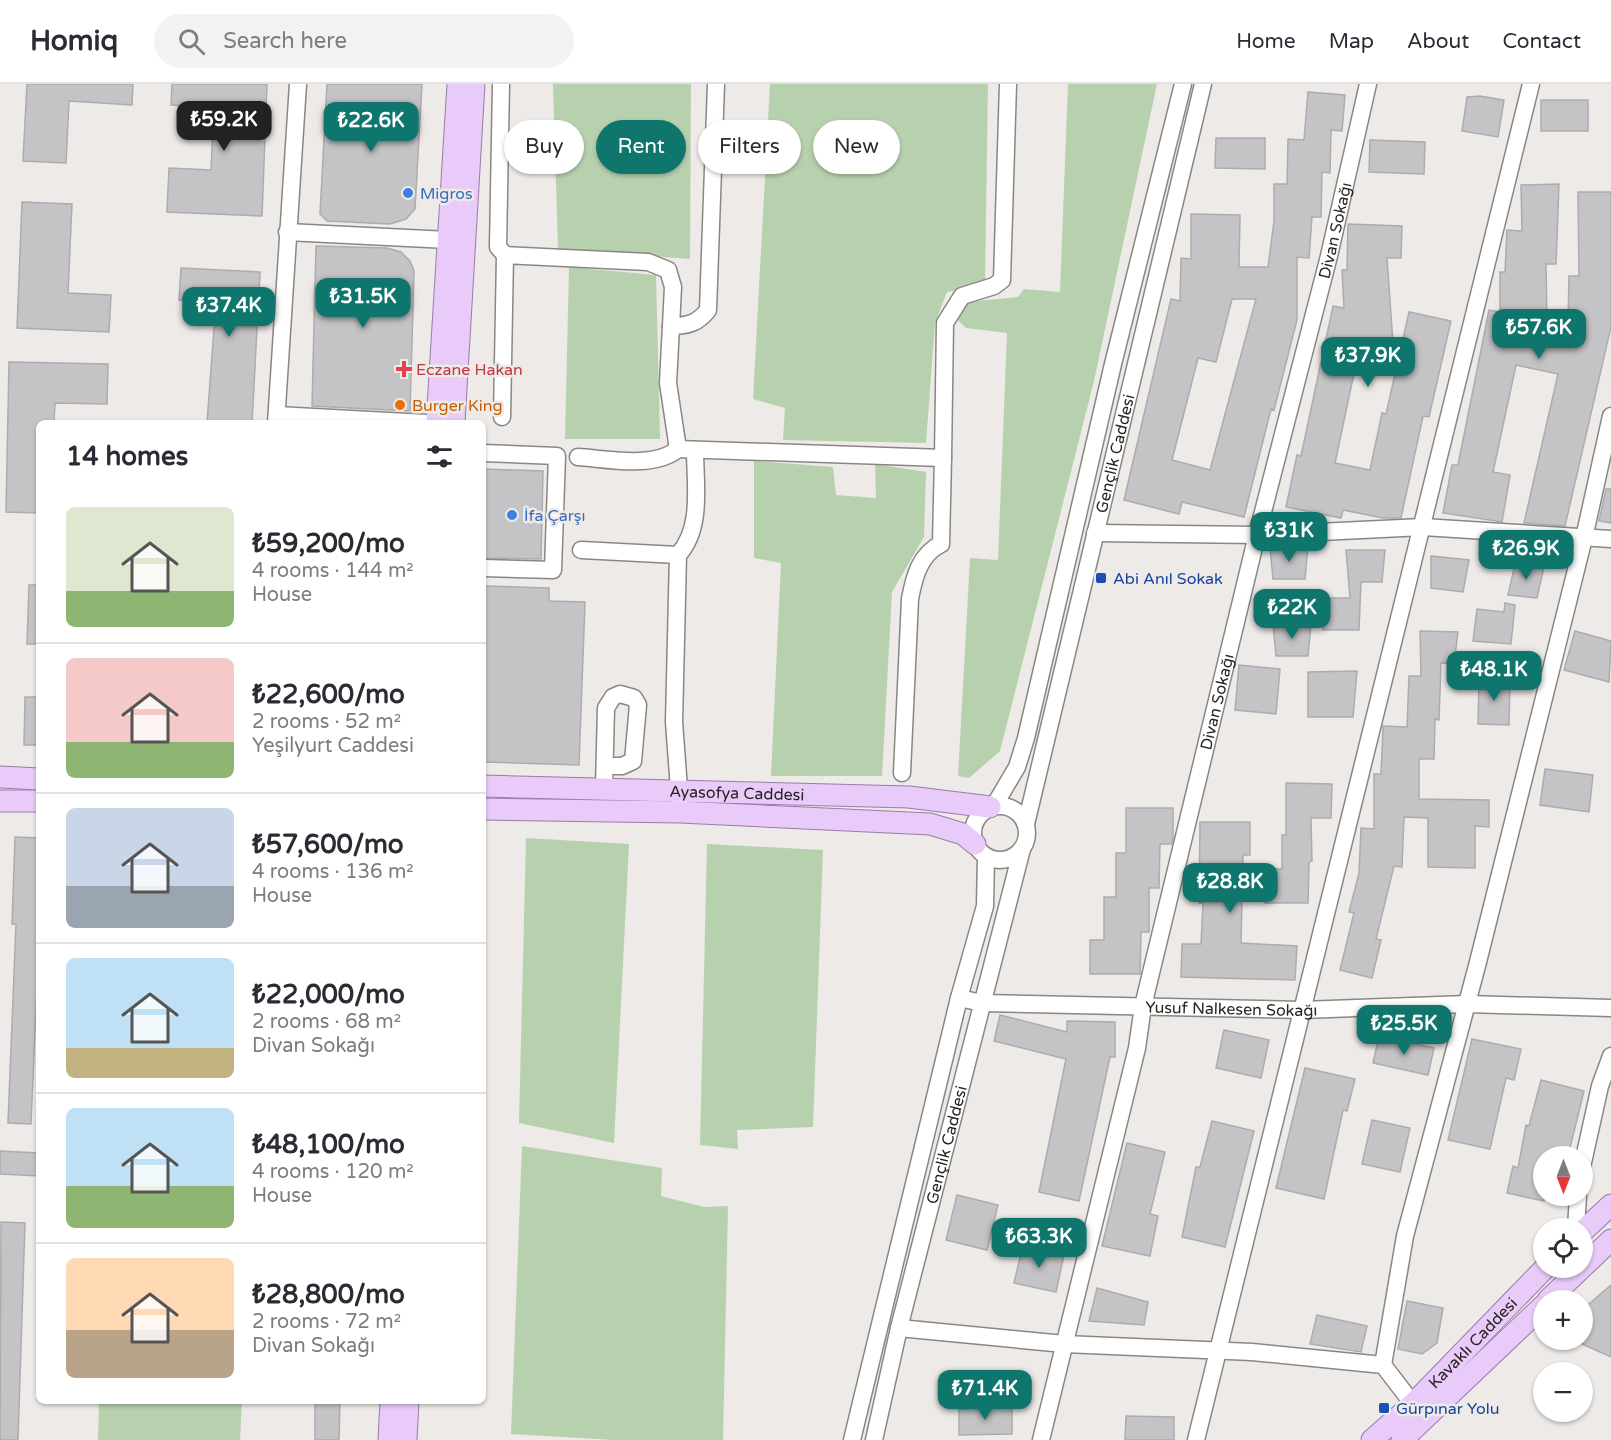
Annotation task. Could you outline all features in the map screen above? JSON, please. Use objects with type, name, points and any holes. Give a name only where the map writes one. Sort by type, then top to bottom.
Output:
[{"type":"main road","points":[[438,420],[458,84]]},
{"type":"main road","points":[[454,420],[474,84]]},
{"type":"main road","points":[[0,777],[36,779]]},
{"type":"main road","name":"Ayasofya Caddesi","points":[[486,786],[909,797],[992,807]]},
{"type":"main road","points":[[0,801],[36,801]]},
{"type":"main road","name":"Ayasofya Caddesi","points":[[486,809],[680,812],[930,824],[963,834],[981,851]]},
{"type":"main road","points":[[1593,1222],[1611,1206]]},
{"type":"main road","points":[[1558,1290],[1611,1240]]},
{"type":"main road","name":"Kavaklı Caddesi","points":[[1372,1440],[1413,1404],[1535,1278]]},
{"type":"main road","name":"Kavaklı Caddesi","points":[[1402,1440],[1533,1315]]},
{"type":"main road","points":[[389,1440],[391,1404]]},
{"type":"main road","points":[[406,1440],[408,1404]]},
{"type":"street","points":[[298,84],[277,419],[314,420]]},
{"type":"street","points":[[501,84],[496,222],[498,247],[505,255],[502,417]]},
{"type":"street","points":[[671,326],[687,326],[700,319],[708,310],[716,84]]},
{"type":"street","points":[[903,773],[910,599],[914,579],[928,550],[941,543],[945,322],[962,296],[994,286],[1002,280],[1008,84]]},
{"type":"street","name":"Gençlik Caddesi","points":[[992,807],[1017,767],[1026,738],[1110,375],[1183,84]]},
{"type":"street","name":"Gençlik Caddesi","points":[[1026,824],[1203,84]]},
{"type":"street","name":"Divan Sokağı","points":[[1041,1440],[1137,1048],[1143,1006],[1257,535],[1329,256],[1368,84]]},
{"type":"street","points":[[1196,1440],[1531,84]]},
{"type":"street","points":[[287,232],[448,240]]},
{"type":"street","points":[[505,255],[648,262],[668,270],[673,287],[668,383],[678,449]]},
{"type":"street","points":[[1383,1365],[1406,1236],[1584,538],[1611,416]]},
{"type":"street","points":[[578,457],[647,460],[668,457],[678,449],[943,458]]},
{"type":"street","points":[[680,812],[674,722],[678,555],[689,543],[695,517],[695,450]]},
{"type":"street","points":[[486,453],[557,456],[553,570],[486,568]]},
{"type":"street","points":[[1095,533],[1257,535],[1423,527],[1611,539]]},
{"type":"street","points":[[581,550],[678,555]]},
{"type":"street","points":[[604,788],[605,766]]},
{"type":"street","points":[[992,807],[1015,810],[1026,824],[1026,842],[1022,849],[1006,859],[981,851],[973,827],[982,812],[992,807]]},
{"type":"street","name":"Gençlik Caddesi","points":[[874,1440],[899,1328],[1022,849]]},
{"type":"street","name":"Gençlik Caddesi","points":[[852,1440],[959,998],[985,906],[981,851]]},
{"type":"street","name":"Yusuf Nalkesen Sokağı","points":[[959,998],[982,1002],[1302,1010],[1467,1004],[1611,1008]]},
{"type":"street","points":[[1587,1146],[1600,1086],[1611,1056]]},
{"type":"street","points":[[899,1328],[1064,1344],[1218,1350],[1383,1365],[1413,1404]]},
{"type":"green space","points":[[553,84],[691,84],[690,259],[558,249],[556,174],[584,174],[584,120],[554,120]]},
{"type":"green space","points":[[770,84],[988,84],[985,284],[947,292],[935,323],[926,443],[783,440],[785,408],[753,399],[765,174],[801,174],[801,120],[768,120]]},
{"type":"green space","points":[[1068,84],[1157,84],[1094,381],[1000,751],[969,778],[958,776],[970,558],[998,560],[1007,333],[966,328],[955,317],[967,302],[1018,297],[1024,289],[1060,292]]},
{"type":"green space","points":[[569,267],[656,275],[660,439],[565,439]]},
{"type":"green space","points":[[754,461],[833,467],[836,495],[876,498],[875,464],[926,472],[924,537],[892,592],[882,776],[771,776],[781,563],[754,558]]},
{"type":"green space","points":[[526,838],[629,844],[614,1143],[519,1123]]},
{"type":"green space","points":[[707,844],[823,850],[813,1127],[737,1130],[738,1149],[700,1145]]},
{"type":"green space","points":[[522,1146],[662,1168],[661,1196],[704,1207],[728,1206],[723,1440],[613,1440],[511,1434]]},
{"type":"green space","points":[[99,1404],[242,1404],[240,1440],[98,1440]]},
{"type":"building","points":[[27,84],[133,84],[132,105],[69,101],[66,163],[23,161]]},
{"type":"building","points":[[172,84],[267,84],[262,216],[167,212],[169,168],[211,170],[214,107],[171,105]]},
{"type":"building","points":[[327,84],[422,84],[415,209],[406,219],[390,224],[327,221],[320,214]]},
{"type":"building","points":[[1308,92],[1345,95],[1342,131],[1331,130],[1330,173],[1322,172],[1321,217],[1312,217],[1309,258],[1297,257],[1297,320],[1274,410],[1271,409],[1244,517],[1182,502],[1179,514],[1124,500],[1171,299],[1180,301],[1181,258],[1191,259],[1191,214],[1240,215],[1239,267],[1268,267],[1274,221],[1274,184],[1287,184],[1288,139],[1304,140]],"holes":[[[1232,299],[1256,299],[1210,470],[1172,460],[1198,358],[1216,362]]]},
{"type":"building","points":[[1480,96],[1504,100],[1498,137],[1462,131],[1467,97]]},
{"type":"building","points":[[1541,100],[1588,100],[1588,131],[1541,131]]},
{"type":"building","points":[[1216,138],[1265,138],[1265,169],[1215,168]]},
{"type":"building","points":[[1370,140],[1425,142],[1424,174],[1369,172]]},
{"type":"building","points":[[1559,184],[1556,264],[1546,264],[1547,322],[1568,326],[1569,276],[1579,276],[1578,192],[1611,192],[1611,327],[1565,526],[1524,523],[1558,374],[1516,365],[1493,472],[1510,475],[1502,522],[1443,513],[1452,465],[1458,465],[1489,310],[1500,312],[1500,272],[1505,272],[1507,230],[1522,231],[1521,185]]},
{"type":"building","points":[[22,202],[72,204],[68,293],[111,295],[109,332],[17,328]]},
{"type":"building","points":[[1348,224],[1402,226],[1401,258],[1387,258],[1395,372],[1356,364],[1335,463],[1370,470],[1382,413],[1386,414],[1409,312],[1451,321],[1429,417],[1423,416],[1401,518],[1383,518],[1343,510],[1341,518],[1286,507],[1297,455],[1301,456],[1333,306],[1344,308],[1342,270],[1347,270]]},
{"type":"building","points":[[316,246],[387,248],[401,252],[410,261],[414,271],[410,411],[312,406]]},
{"type":"building","points":[[181,268],[260,272],[252,420],[207,420],[216,302],[179,300]]},
{"type":"building","points":[[9,362],[108,364],[107,404],[55,403],[54,420],[36,420],[36,513],[6,512]]},
{"type":"building","name":"İfa Çarşı","points":[[486,469],[543,471],[541,559],[486,558]]},
{"type":"building","points":[[1606,489],[1611,489],[1611,523],[1599,521]]},
{"type":"building","points":[[1308,547],[1305,579],[1273,579],[1270,548]]},
{"type":"building","points":[[1346,550],[1385,550],[1382,582],[1361,582],[1359,630],[1323,630],[1323,598],[1350,598]]},
{"type":"building","points":[[1431,556],[1469,560],[1463,592],[1431,588]]},
{"type":"building","points":[[1515,564],[1544,567],[1537,598],[1508,595]]},
{"type":"building","points":[[29,585],[36,585],[36,644],[27,644]]},
{"type":"building","points":[[486,586],[549,588],[549,601],[585,602],[579,765],[486,762]]},
{"type":"building","points":[[1505,603],[1515,605],[1511,644],[1473,641],[1477,609],[1504,612]]},
{"type":"building","points":[[1273,624],[1311,624],[1308,656],[1276,656]]},
{"type":"building","points":[[1420,631],[1458,632],[1454,664],[1441,663],[1439,720],[1435,719],[1434,759],[1419,759],[1419,799],[1489,800],[1489,827],[1475,826],[1475,868],[1428,867],[1428,818],[1404,817],[1402,867],[1394,866],[1376,939],[1381,940],[1372,978],[1340,970],[1354,913],[1349,912],[1359,873],[1361,828],[1374,829],[1374,774],[1381,774],[1383,726],[1407,727],[1409,676],[1421,676]]},
{"type":"building","points":[[1575,631],[1611,641],[1609,682],[1564,670]]},
{"type":"building","points":[[1239,665],[1280,669],[1276,714],[1235,710]]},
{"type":"building","points":[[1357,671],[1353,717],[1308,717],[1308,672]]},
{"type":"building","points":[[1479,679],[1510,680],[1509,725],[1478,724]]},
{"type":"building","points":[[25,697],[36,697],[36,745],[24,745]]},
{"type":"building","points":[[1545,769],[1593,775],[1589,812],[1540,805]]},
{"type":"building","points":[[1286,783],[1332,784],[1331,818],[1311,818],[1312,861],[1309,862],[1308,903],[1265,903],[1266,869],[1282,869],[1282,835],[1286,835]]},
{"type":"building","points":[[1126,808],[1173,808],[1172,844],[1160,844],[1159,888],[1149,888],[1149,932],[1141,932],[1140,974],[1090,974],[1090,940],[1104,940],[1104,897],[1116,897],[1116,853],[1126,853]]},
{"type":"building","points":[[1200,822],[1250,822],[1250,855],[1243,855],[1241,943],[1297,946],[1295,980],[1181,977],[1182,944],[1201,944],[1203,903],[1199,903]]},
{"type":"building","points":[[15,837],[36,838],[36,1006],[31,1124],[8,1123],[16,924],[12,924]]},
{"type":"building","points":[[1000,1015],[1067,1032],[1067,1021],[1115,1022],[1115,1057],[1110,1057],[1079,1201],[1039,1192],[1066,1059],[994,1041]]},
{"type":"building","points":[[1224,1030],[1269,1040],[1261,1078],[1216,1068]]},
{"type":"building","points":[[1379,1036],[1434,1048],[1428,1075],[1373,1063]]},
{"type":"building","points":[[1472,1039],[1521,1049],[1514,1080],[1506,1078],[1490,1149],[1448,1140]]},
{"type":"building","points":[[1305,1068],[1355,1079],[1347,1111],[1343,1110],[1324,1199],[1276,1188]]},
{"type":"building","points":[[1541,1080],[1584,1091],[1570,1146],[1533,1146],[1533,1199],[1507,1193],[1513,1166],[1518,1168],[1526,1125],[1529,1126]]},
{"type":"building","points":[[1372,1120],[1410,1128],[1400,1172],[1362,1164]]},
{"type":"building","points":[[1212,1121],[1254,1131],[1225,1247],[1182,1237],[1196,1167],[1200,1167]]},
{"type":"building","points":[[1127,1143],[1165,1152],[1150,1214],[1158,1216],[1150,1256],[1102,1246]]},
{"type":"building","points":[[0,1151],[36,1153],[36,1176],[0,1174]]},
{"type":"building","points":[[957,1195],[998,1205],[987,1250],[946,1240]]},
{"type":"building","points":[[1,1222],[25,1223],[18,1440],[0,1440]]},
{"type":"building","points":[[1023,1245],[1064,1255],[1056,1292],[1014,1283]]},
{"type":"building","points":[[1611,1285],[1611,1357],[1593,1349],[1593,1301]]},
{"type":"building","points":[[1097,1288],[1148,1302],[1144,1325],[1089,1321]]},
{"type":"building","points":[[1407,1301],[1443,1308],[1437,1343],[1422,1354],[1398,1349]]},
{"type":"building","points":[[1317,1315],[1367,1326],[1361,1352],[1310,1344]]},
{"type":"building","points":[[315,1404],[340,1404],[339,1440],[315,1440]]},
{"type":"building","points":[[1012,1408],[1012,1434],[959,1435],[959,1409]]},
{"type":"building","points":[[1126,1416],[1174,1417],[1174,1440],[1125,1440]]},
{"type":"place","name":"Migros","points":[[408,193]]},
{"type":"place","name":"Eczane Hakan","points":[[404,369]]},
{"type":"place","name":"Burger King","points":[[400,405]]},
{"type":"place","name":"İfa Çarşı","points":[[512,515]]},
{"type":"place","name":"Abi Anıl Sokak","points":[[1101,578]]},
{"type":"place","name":"Gürpınar Yolu","points":[[1384,1408]]}]
